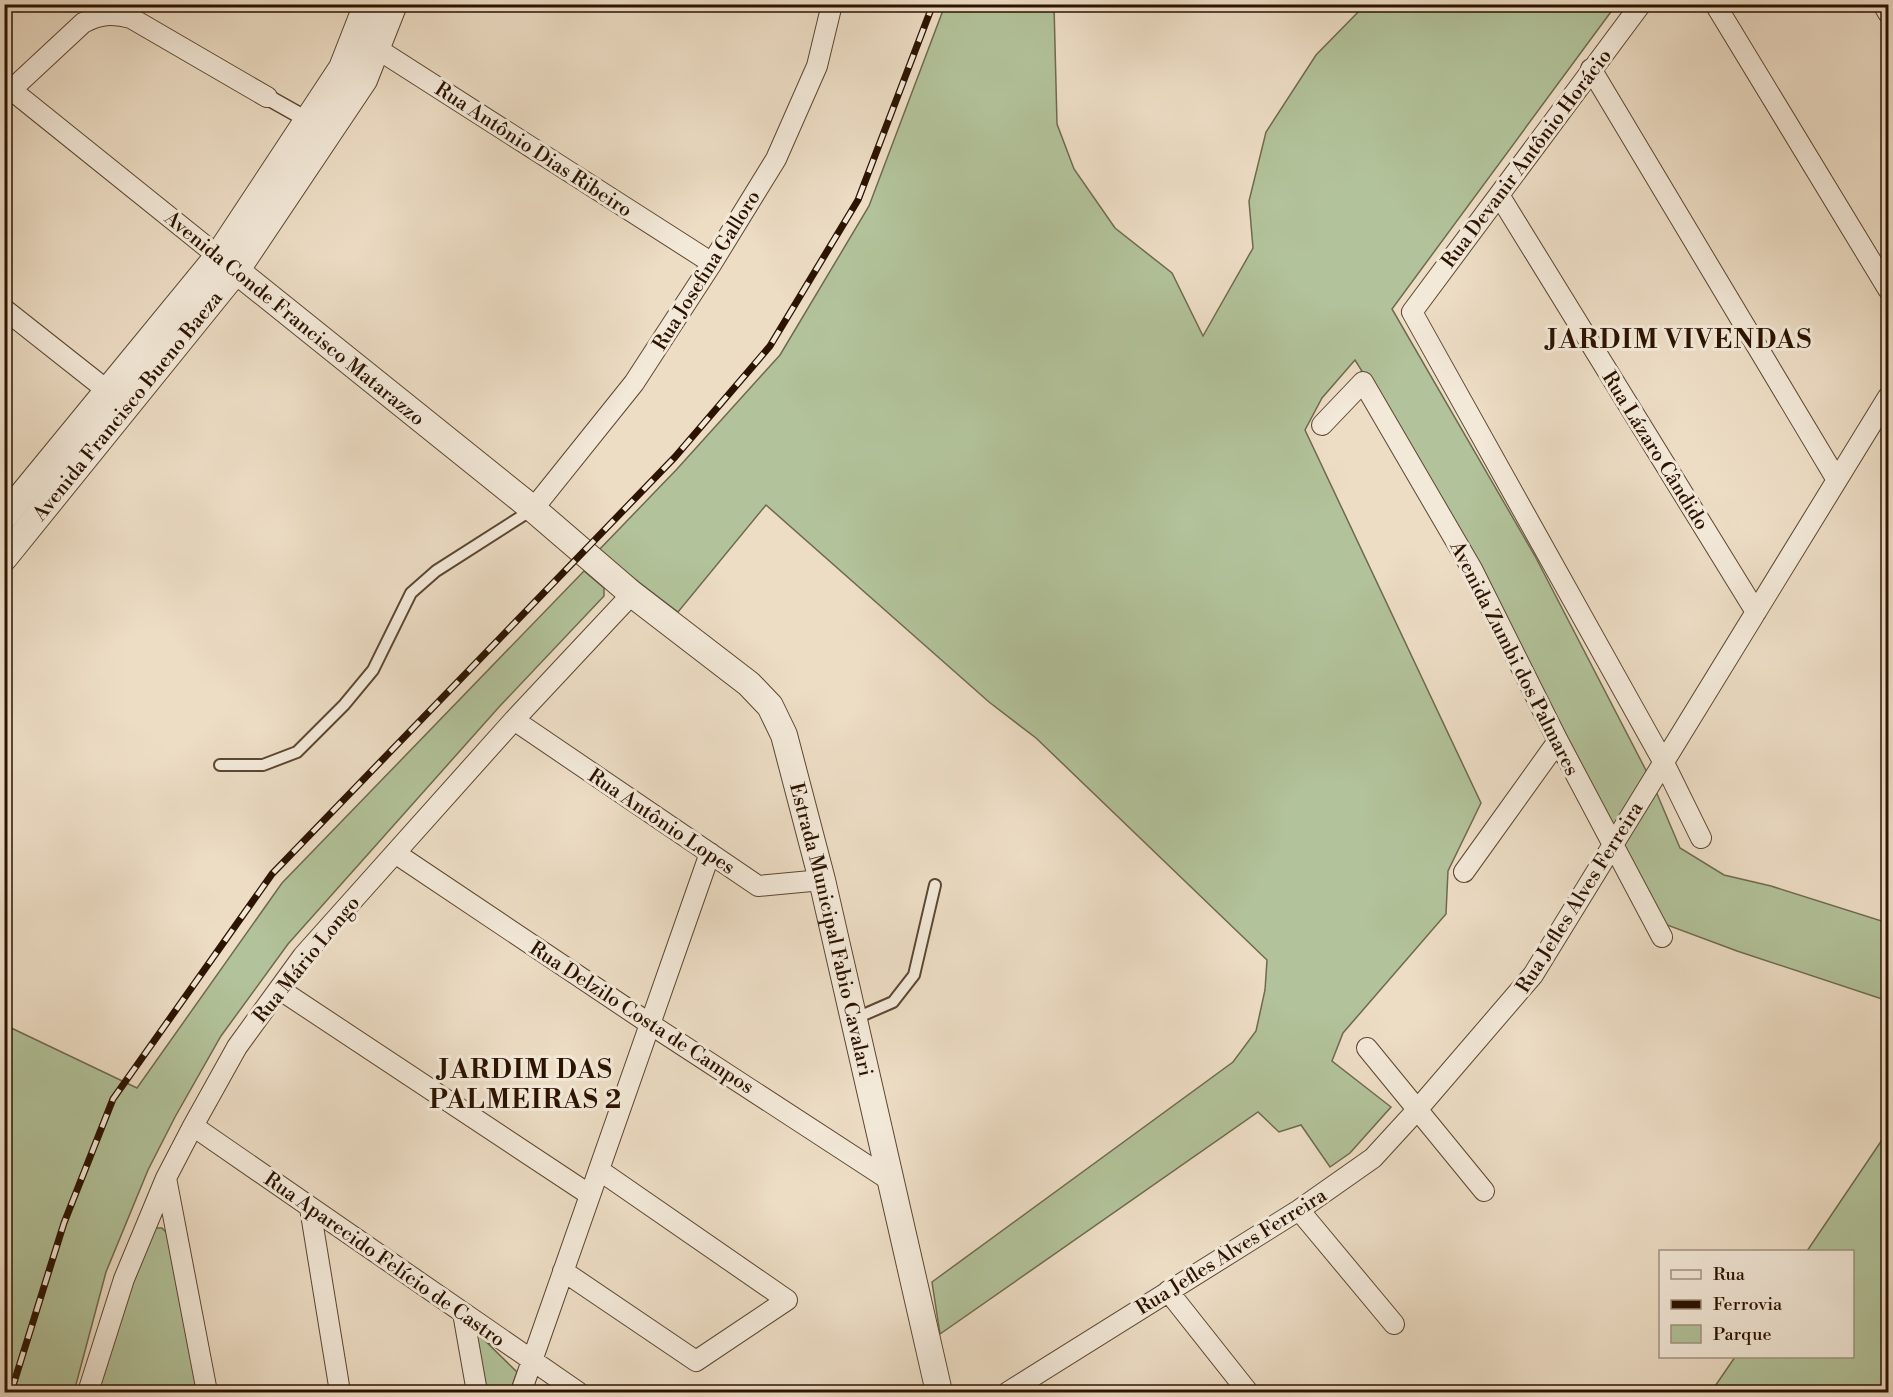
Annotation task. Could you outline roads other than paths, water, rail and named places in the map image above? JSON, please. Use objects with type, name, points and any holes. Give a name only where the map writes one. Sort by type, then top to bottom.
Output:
[{"type":"street","name":"Avenida Francisco Bueno Baeza","points":[[4,558],[36,519],[117,399],[227,264],[364,80],[367,4]]},
{"type":"street","name":"Avenida Francisco Bueno Baeza","points":[[227,264],[308,120],[342,68],[366,42],[394,4]]},
{"type":"street","name":"Rua Josefina Galloro","points":[[533,510],[634,383],[776,159],[817,66],[832,4]]},
{"type":"street","name":"Rua Devanir Antônio Horácio","points":[[1641,4],[1412,312],[1664,763]]},
{"type":"street","points":[[1715,4],[1888,289]]},
{"type":"street","points":[[1884,4],[1888,13]]},
{"type":"street","points":[[8,87],[82,24],[91,18],[111,14],[131,18],[308,120]]},
{"type":"street","name":"Rua Antônio Dias Ribeiro","points":[[366,42],[712,263]]},
{"type":"street","points":[[1591,69],[1837,480]]},
{"type":"street","name":"Avenida Conde Francisco Matarazzo","points":[[8,87],[584,553]]},
{"type":"street","name":"Rua Lázaro Cândido","points":[[1498,195],[1756,612]]},
{"type":"street","points":[[4,309],[117,399]]},
{"type":"street","name":"Avenida Zumbi dos Palmares","points":[[1322,425],[1363,382],[1472,569],[1558,741],[1662,937]]},
{"type":"street","name":"Rua Jefles Alves Ferreira","points":[[1008,1392],[1299,1209],[1373,1158],[1417,1110],[1533,975],[1888,397]]},
{"type":"street","name":"Avenida Francisco Bueno Baeza","points":[[8,505],[117,399]]},
{"type":"street","points":[[8,505],[36,519]]},
{"type":"street","name":"Estrada Municipal Fabio Cavalari","points":[[584,553],[749,684],[770,706],[784,735],[822,880],[939,1392]]},
{"type":"street","name":"Rua Mário Longo","points":[[88,1392],[124,1279],[166,1178],[237,1047],[303,956],[514,720],[633,594]]},
{"type":"street","name":"Rua Antônio Lopes","points":[[514,720],[758,886],[822,880]]},
{"type":"street","points":[[1464,872],[1558,741]]},
{"type":"street","points":[[1664,763],[1701,838]]},
{"type":"street","name":"Rua Delzilo Costa de Campos","points":[[395,853],[650,1024],[891,1180]]},
{"type":"street","points":[[521,1392],[538,1365],[563,1271],[710,853]]},
{"type":"street","points":[[279,989],[590,1195]]},
{"type":"street","points":[[1366,1048],[1484,1191]]},
{"type":"street","name":"Rua Aparecido Felício de Castro","points":[[193,1126],[578,1392]]},
{"type":"street","points":[[563,1271],[696,1361],[787,1300],[599,1170]]},
{"type":"street","points":[[166,1178],[207,1392]]},
{"type":"street","points":[[310,1208],[340,1392]]},
{"type":"street","points":[[1299,1209],[1394,1324]]},
{"type":"street","points":[[1168,1291],[1248,1392]]},
{"type":"street","points":[[463,1313],[477,1392]]},
{"type":"street","points":[[538,1365],[549,1392]]},
{"type":"lane","points":[[220,765],[263,765],[297,752],[344,705],[373,670],[411,593],[436,571],[533,510]]},
{"type":"lane","points":[[854,1019],[893,1002],[914,975],[936,885]]},
{"type":"railway","points":[[11,1392],[64,1223],[113,1099],[272,874],[675,457],[770,346],[858,200],[933,4]]},
{"type":"district","name":"JARDIM VIVENDAS","points":[[1680,339]]},
{"type":"district","name":"JARDIM DAS PALMEIRAS 2","points":[[526,1084]]}]
